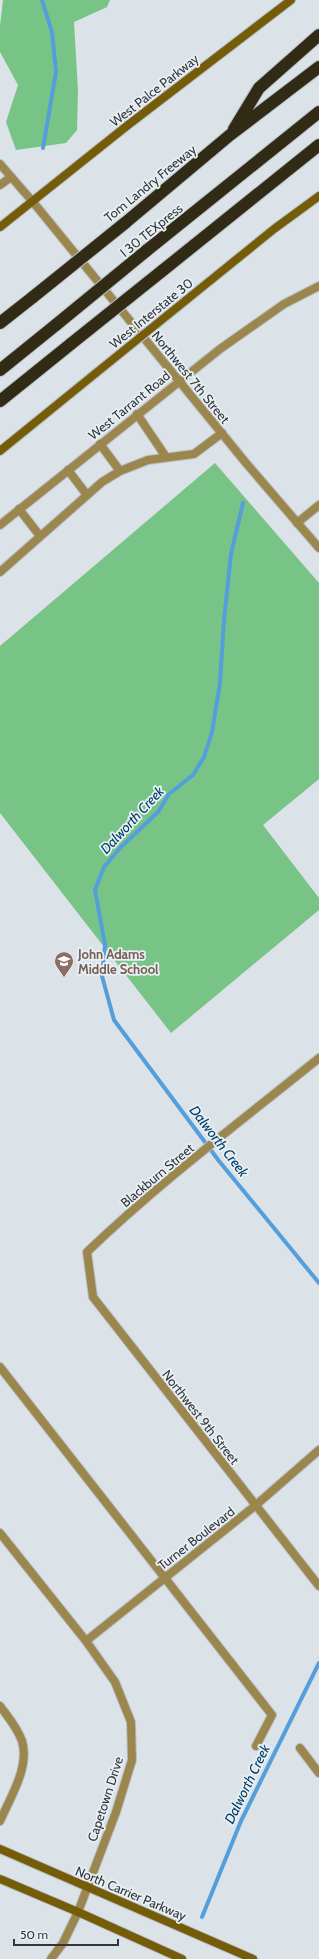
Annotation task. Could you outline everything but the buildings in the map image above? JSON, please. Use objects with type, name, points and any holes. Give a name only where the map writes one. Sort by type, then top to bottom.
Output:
[{"type":"highway","points":[[230,135],[258,88],[319,35]]},
{"type":"highway","name":"Tom Landry Freeway","points":[[0,323],[125,223],[230,135],[319,67]]},
{"type":"highway","name":"I 30 TEXpress","points":[[0,370],[319,112]]},
{"type":"highway","points":[[0,401],[319,145]]},
{"type":"main road","name":"West Palce Parkway","points":[[33,202],[134,120],[291,0]]},
{"type":"main road","name":"West Interstate 30","points":[[0,451],[274,229],[319,196]]},
{"type":"main road","points":[[0,227],[33,202]]},
{"type":"main road","name":"North Carrier Parkway","points":[[0,1848],[88,1888],[253,1959]]},
{"type":"main road","points":[[0,1879],[182,1959]]},
{"type":"street","name":"Northwest 7th Street","points":[[0,164],[319,548]]},
{"type":"street","points":[[0,185],[11,177]]},
{"type":"street","name":"West Tarrant Road","points":[[0,524],[220,349],[284,304],[319,286]]},
{"type":"street","points":[[137,414],[166,457]]},
{"type":"street","points":[[0,572],[102,482],[120,471],[148,460],[194,454],[222,433]]},
{"type":"street","points":[[100,444],[120,471]]},
{"type":"street","points":[[68,470],[87,495]]},
{"type":"street","points":[[297,523],[319,504]]},
{"type":"street","points":[[19,509],[40,536]]},
{"type":"street","name":"Blackburn Street","points":[[87,1252],[190,1162],[319,1058]]},
{"type":"street","name":"Northwest 9th Street","points":[[87,1252],[93,1296],[319,1586]]},
{"type":"street","points":[[0,1367],[272,1715],[256,1746]]},
{"type":"street","name":"Turner Boulevard","points":[[86,1641],[256,1505],[319,1450]]},
{"type":"street","name":"Capetown Drive","points":[[0,1533],[86,1641],[115,1682],[132,1722],[132,1760],[116,1812],[78,1912],[63,1943],[51,1959]]},
{"type":"street","points":[[0,1706],[15,1726],[22,1741],[24,1754],[20,1776],[0,1821]]},
{"type":"street","points":[[300,1748],[319,1773]]},
{"type":"green space","points":[[3,0],[110,0],[107,7],[74,22],[78,91],[77,130],[66,143],[16,150],[6,122],[18,85],[0,52],[0,26]]},
{"type":"green space","points":[[215,463],[319,583],[319,779],[263,825],[319,898],[319,910],[171,1033],[0,813],[0,646]]},
{"type":"waterway","name":"Dalworth Creek","points":[[42,0],[52,32],[56,72],[43,148]]},
{"type":"waterway","name":"Dalworth Creek","points":[[243,503],[231,554],[224,620],[220,683],[212,732],[204,757],[193,775],[169,794],[158,812],[120,848],[104,867],[95,890],[105,945],[102,976],[114,1020],[219,1161],[319,1283]]},
{"type":"waterway","name":"Dalworth Creek","points":[[202,1917],[241,1821],[319,1663]]},
{"type":"place","name":"John Adams Middle School","points":[[64,978]]}]
